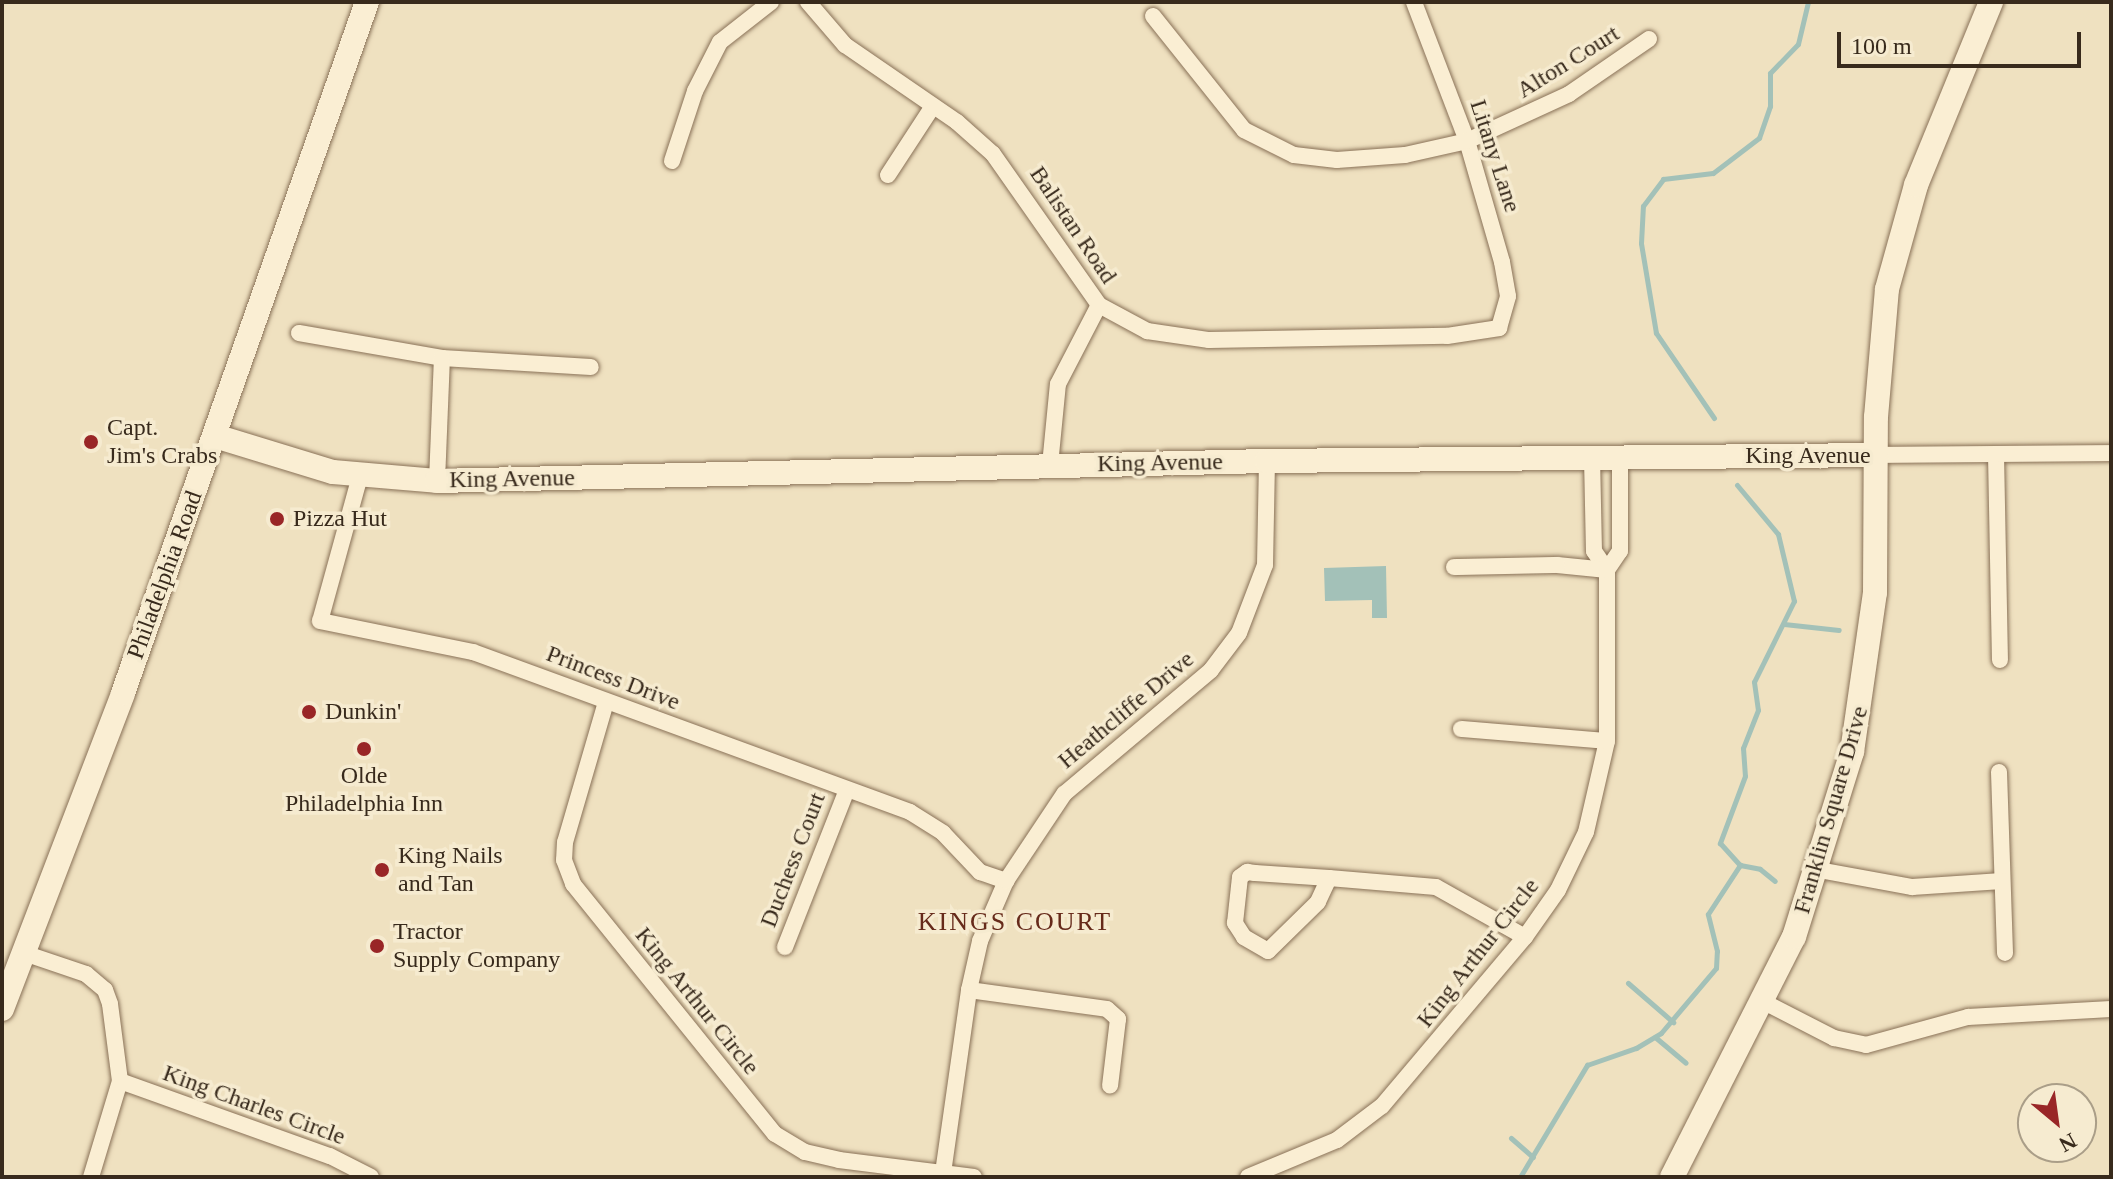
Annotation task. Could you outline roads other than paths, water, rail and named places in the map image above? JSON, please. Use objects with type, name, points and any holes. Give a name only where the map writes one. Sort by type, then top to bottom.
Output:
[{"type":"street","name":"Philadelphia Road","points":[[2,1009],[11,949],[123,693],[367,2]]},
{"type":"street","points":[[672,161],[695,91],[720,42],[771,2]]},
{"type":"street","name":"Balistan Road","points":[[808,2],[845,45],[977,139],[1007,171],[1071,271],[1099,305],[1147,331],[1186,339],[1447,336],[1499,328]]},
{"type":"street","name":"Litany Lane","points":[[1414,2],[1467,141],[1502,262],[1508,296],[1499,328]]},
{"type":"street","name":"Franklin Square Drive","points":[[1672,1177],[1764,1002],[1819,870],[1866,679],[1875,593],[1879,358],[1899,238],[1991,2]]},
{"type":"street","name":"Alton Court","points":[[1153,16],[1219,106],[1269,146],[1317,159],[1364,160],[1467,141],[1569,94],[1649,39]]},
{"type":"street","points":[[888,175],[933,106]]},
{"type":"street","points":[[1050,465],[1058,384],[1099,305]]},
{"type":"street","points":[[299,333],[442,358],[591,367]]},
{"type":"street","points":[[437,481],[442,358]]},
{"type":"street","name":"King Avenue","points":[[215,436],[310,467],[360,476],[437,481],[1267,461],[2111,453]]},
{"type":"street","points":[[1996,454],[2000,660]]},
{"type":"street","name":"King Arthur Circle","points":[[1248,1177],[1337,1140],[1382,1106],[1525,937],[1558,890],[1586,832],[1607,741],[1607,570],[1594,551],[1592,457]]},
{"type":"street","name":"King Arthur Circle","points":[[1607,570],[1620,551],[1620,457]]},
{"type":"street","name":"Heathcliffe Drive","points":[[943,1173],[969,990],[980,941],[1006,881],[1064,794],[1211,670],[1239,633],[1265,565],[1267,461]]},
{"type":"street","name":"Princess Drive","points":[[360,476],[320,621],[473,652],[847,790],[929,822],[980,872],[1006,881]]},
{"type":"street","points":[[1454,567],[1557,565],[1607,570]]},
{"type":"street","name":"King Arthur Circle","points":[[606,702],[565,842],[565,870],[573,884],[775,1134],[829,1158],[974,1177]]},
{"type":"street","points":[[1461,729],[1607,741]]},
{"type":"street","points":[[1999,772],[2005,953]]},
{"type":"street","name":"Duchess Court","points":[[785,947],[847,790]]},
{"type":"street","points":[[1819,870],[1912,887],[2002,881]]},
{"type":"street","points":[[1329,878],[1318,902],[1268,951],[1238,931],[1240,877],[1247,872],[1329,878],[1436,887],[1525,937]]},
{"type":"street","points":[[11,949],[86,974],[105,990],[120,1081],[91,1177]]},
{"type":"street","points":[[969,990],[1107,1009],[1118,1019],[1110,1086]]},
{"type":"street","points":[[1764,1002],[1834,1038],[1866,1045],[1968,1017],[2111,1009]]},
{"type":"street","name":"King Charles Circle","points":[[120,1081],[330,1156],[371,1177]]},
{"type":"water","points":[[1386,566],[1387,618],[1372,618],[1372,600],[1325,601],[1324,568]]},
{"type":"waterway","points":[[1714,418],[1656,333],[1641,243],[1643,206],[1663,179],[1713,173],[1759,138],[1770,106],[1770,73],[1798,44],[1808,2]]},
{"type":"waterway","points":[[1737,485],[1778,534],[1794,601],[1754,682],[1758,710],[1743,748],[1745,776],[1720,843],[1740,865],[1760,869],[1775,881]]},
{"type":"waterway","points":[[1784,624],[1839,630]]},
{"type":"waterway","points":[[1520,1177],[1587,1065],[1636,1048],[1661,1033],[1716,968],[1717,951],[1708,914],[1740,865]]},
{"type":"waterway","points":[[1628,983],[1673,1022]]},
{"type":"waterway","points":[[1655,1037],[1686,1063]]},
{"type":"waterway","points":[[1511,1138],[1533,1157]]},
{"type":"place","name":"Capt. Jim's Crabs","points":[[91,442]]},
{"type":"place","name":"Pizza Hut","points":[[277,519]]},
{"type":"place","name":"Dunkin'","points":[[309,712]]},
{"type":"place","name":"Olde Philadelphia Inn","points":[[364,749]]},
{"type":"place","name":"King Nails and Tan","points":[[382,870]]},
{"type":"place","name":"Tractor Supply Company","points":[[377,946]]},
{"type":"district","name":"KINGS COURT","points":[[1015,922]]}]
